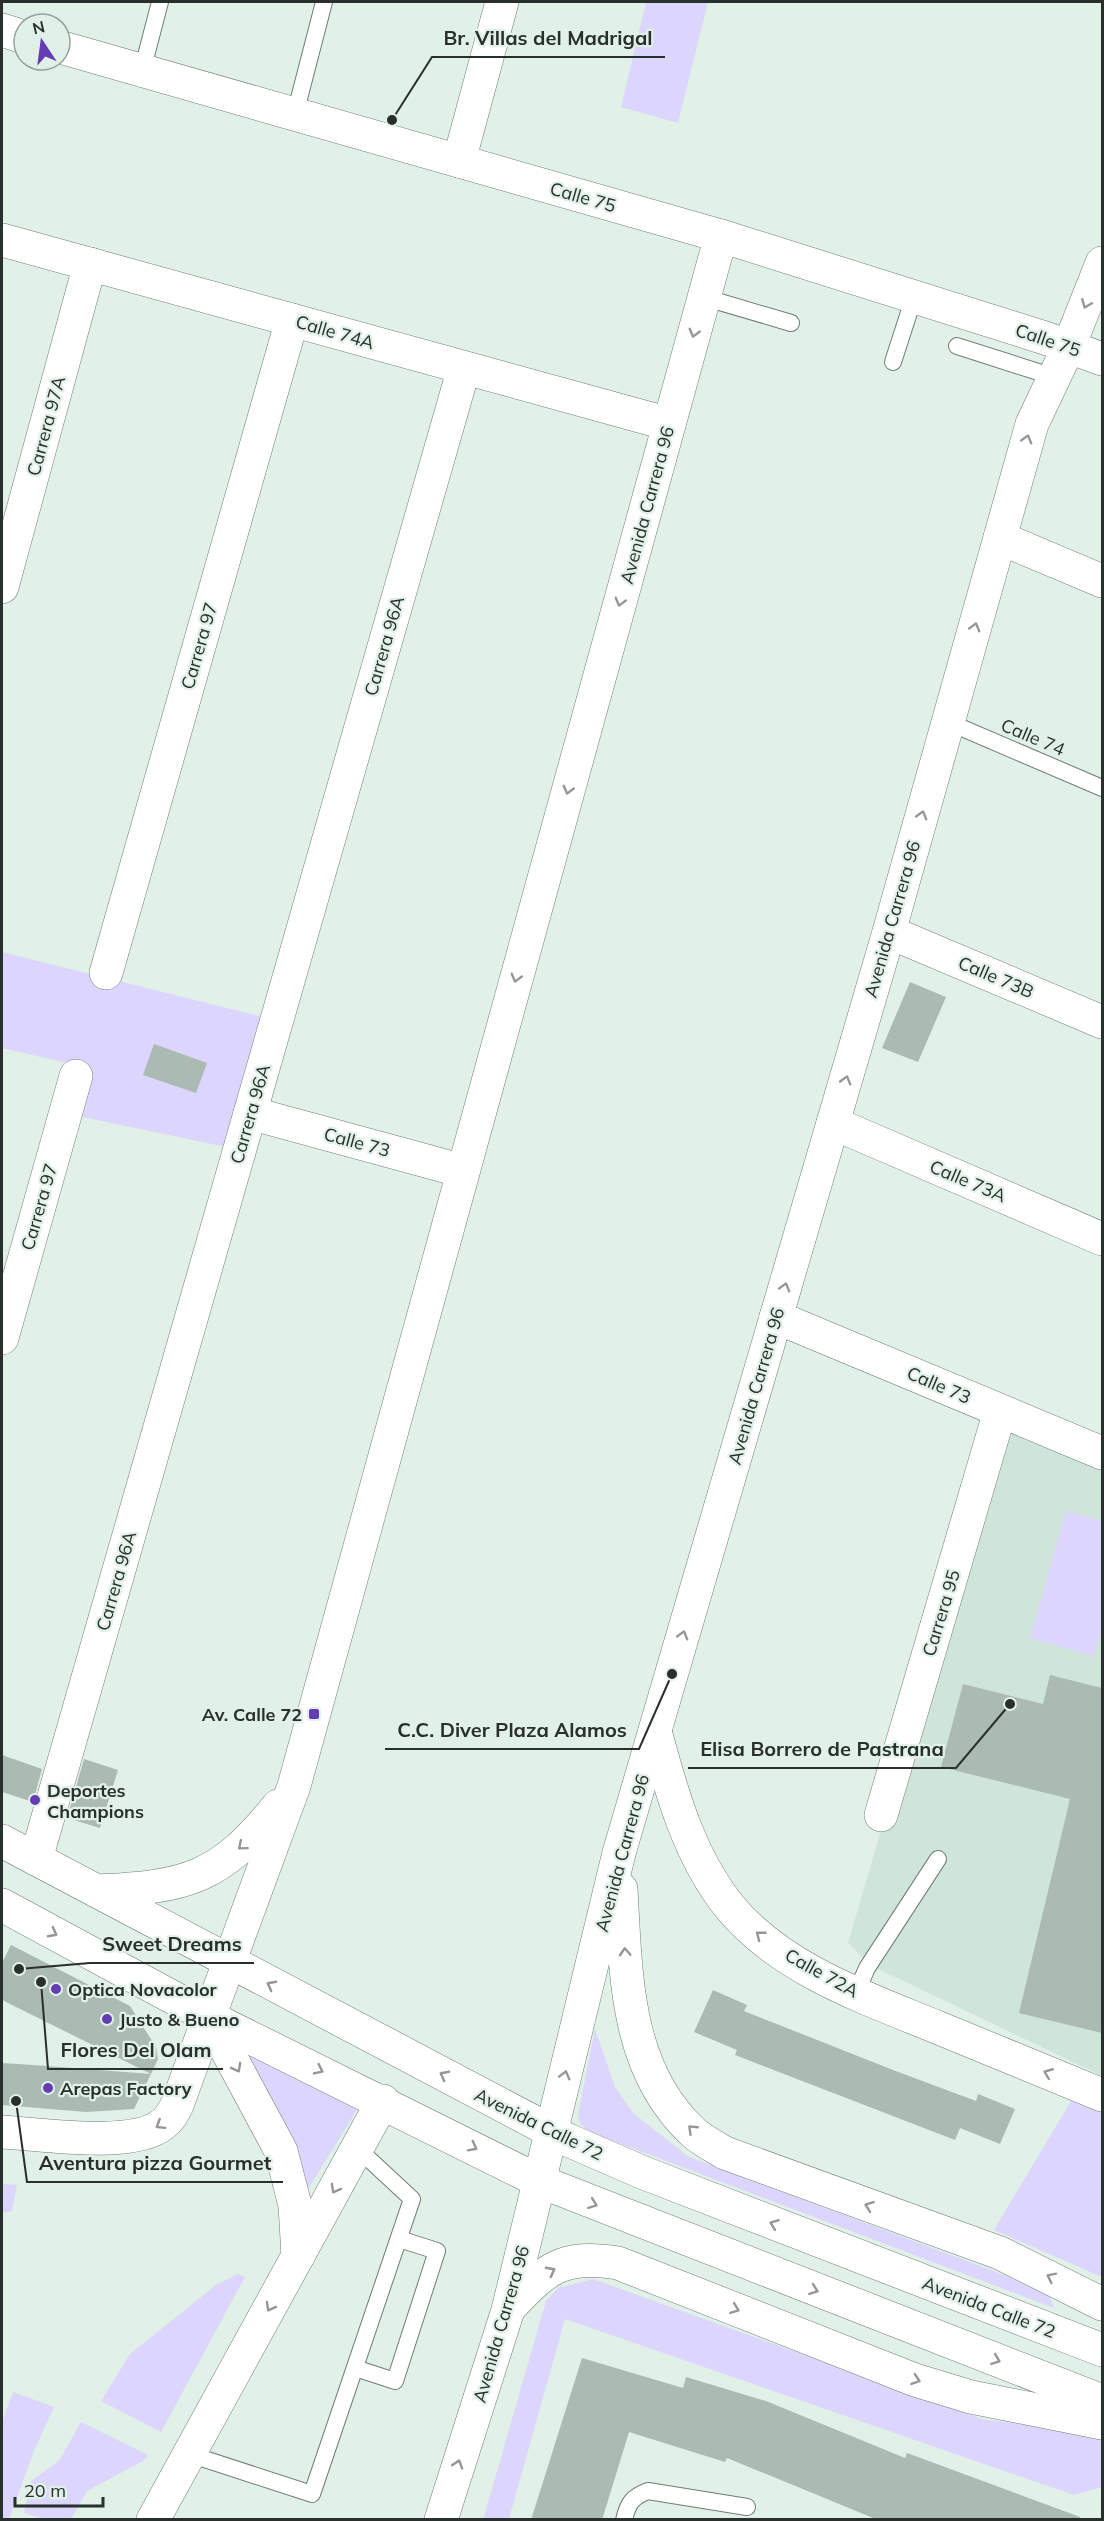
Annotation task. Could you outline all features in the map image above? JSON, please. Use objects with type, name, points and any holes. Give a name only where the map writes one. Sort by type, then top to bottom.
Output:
[{"type":"main road","points":[[459,161],[502,2]]},
{"type":"main road","name":"Calle 75","points":[[72,51],[721,236],[1069,346],[1102,359]]},
{"type":"main road","name":"Avenida Carrera 96","points":[[2,2132],[97,2139],[148,2132],[162,2126],[171,2117],[177,2105],[294,1786],[721,236]]},
{"type":"main road","name":"Calle 74A","points":[[2,240],[669,424]]},
{"type":"main road","name":"Avenida Carrera 96","points":[[441,2520],[508,2310],[620,1852],[889,932],[1032,424],[1069,346],[1102,263]]},
{"type":"main road","name":"Carrera 97A","points":[[2,587],[90,264]]},
{"type":"main road","name":"Carrera 97","points":[[106,973],[292,320]]},
{"type":"main road","name":"Carrera 96A","points":[[36,1859],[464,368]]},
{"type":"main road","points":[[1000,538],[1102,581]]},
{"type":"main road","name":"Calle 73B","points":[[889,932],[1102,1022]]},
{"type":"main road","name":"Carrera 97","points":[[2,1338],[76,1076]]},
{"type":"main road","name":"Calle 73","points":[[250,1113],[463,1171]]},
{"type":"main road","name":"Calle 73A","points":[[833,1123],[1102,1239]]},
{"type":"main road","name":"Calle 73","points":[[776,1317],[1102,1453]]},
{"type":"main road","name":"Carrera 95","points":[[881,1815],[1000,1411]]},
{"type":"main road","name":"Calle 72A","points":[[655,1731],[673,1797],[695,1849],[727,1904],[739,1917],[787,1956],[856,1994],[1102,2095]]},
{"type":"main road","points":[[97,1891],[164,1886],[192,1879],[207,1872],[245,1843],[294,1786]]},
{"type":"main road","name":"Avenida Calle 72","points":[[2,1841],[551,2132],[644,2173],[1102,2350]]},
{"type":"main road","points":[[620,1852],[626,1978],[633,2024],[648,2069],[663,2096],[695,2134],[725,2153],[1000,2253],[1102,2304]]},
{"type":"main road","points":[[2,1905],[209,2017],[383,2101],[539,2181],[1102,2401]]},
{"type":"main road","points":[[209,2017],[281,2151],[295,2205],[298,2256]]},
{"type":"main road","points":[[153,2520],[383,2101]]},
{"type":"main road","points":[[508,2310],[539,2277],[552,2268],[596,2260],[618,2263],[915,2380],[971,2397],[1102,2423]]},
{"type":"lane","points":[[142,71],[160,2]]},
{"type":"lane","points":[[295,114],[324,2]]},
{"type":"lane","points":[[703,297],[791,323]]},
{"type":"lane","points":[[893,362],[914,297]]},
{"type":"lane","points":[[957,346],[1054,377]]},
{"type":"lane","name":"Calle 74","points":[[948,722],[1102,788]]},
{"type":"lane","points":[[856,1994],[867,1968],[938,1859]]},
{"type":"lane","points":[[189,2454],[312,2494],[412,2199],[357,2148]]},
{"type":"lane","points":[[355,2368],[395,2380],[438,2251],[399,2239]]},
{"type":"lane","points":[[624,2520],[627,2505],[634,2496],[648,2491],[747,2507]]},
{"type":"shaded area","points":[[646,2],[708,2],[678,123],[621,107]]},
{"type":"shaded area","points":[[2,952],[267,1018],[231,1148],[78,1116],[92,1069],[2,1048]]},
{"type":"shaded area","points":[[1000,1423],[1102,1465],[1102,2076],[872,1966],[848,1943]]},
{"type":"shaded area","points":[[1066,1511],[1102,1521],[1102,1627],[1094,1656],[1030,1638]]},
{"type":"shaded area","points":[[595,2029],[615,2087],[633,2113],[689,2157],[1007,2276],[1050,2297],[1054,2308],[587,2131],[580,2123],[578,2115]]},
{"type":"shaded area","points":[[234,2047],[360,2105],[308,2189],[280,2118]]},
{"type":"shaded area","points":[[1071,2101],[1102,2113],[1102,2277],[994,2230]]},
{"type":"shaded area","points":[[2,2184],[17,2185],[12,2211],[2,2213]]},
{"type":"shaded area","points":[[238,2274],[245,2277],[161,2432],[101,2401],[130,2354],[216,2285]]},
{"type":"shaded area","points":[[593,2279],[982,2419],[1102,2435],[1102,2487],[1074,2495],[565,2319],[509,2519],[483,2520],[546,2301],[558,2288]]},
{"type":"shaded area","points":[[13,2392],[54,2407],[34,2451],[9,2519],[2,2519],[2,2422]]},
{"type":"shaded area","points":[[81,2422],[148,2455],[143,2461],[87,2491],[71,2519],[44,2519],[24,2513],[31,2481],[59,2461]]},
{"type":"building","points":[[910,982],[946,997],[918,1062],[882,1048]]},
{"type":"building","points":[[154,1044],[207,1063],[196,1093],[143,1075]]},
{"type":"building","points":[[1050,1675],[1102,1688],[1102,2033],[1019,2013],[1070,1799],[941,1767],[963,1684],[1043,1704]]},
{"type":"building","points":[[2,1755],[42,1769],[33,1802],[2,1792]]},
{"type":"building","points":[[84,1759],[118,1770],[100,1828],[67,1818]]},
{"type":"building","points":[[11,1945],[130,2006],[156,2047],[158,2059],[151,2074],[2,2000],[2,1963]]},
{"type":"building","points":[[713,1990],[747,2005],[744,2011],[893,2070],[976,2101],[978,2094],[1015,2109],[1000,2144],[960,2128],[955,2140],[735,2055],[737,2050],[694,2032]]},
{"type":"building","points":[[2,2063],[151,2074],[134,2109],[86,2112],[2,2105]]},
{"type":"building","points":[[582,2358],[683,2388],[686,2377],[766,2401],[905,2458],[907,2453],[1080,2517],[1080,2520],[878,2520],[727,2458],[725,2462],[629,2432],[602,2520],[531,2520]]},
{"type":"place","name":"Br. Villas del Madrigal","points":[[392,120]]},
{"type":"place","name":"C.C. Diver Plaza Alamos","points":[[672,1674]]},
{"type":"place","name":"Elisa Borrero de Pastrana","points":[[1010,1704]]},
{"type":"place","name":"Av. Calle 72","points":[[314,1714]]},
{"type":"place","name":"Deportes Champions","points":[[35,1800]]},
{"type":"place","name":"Sweet Dreams","points":[[19,1969]]},
{"type":"place","name":"Flores Del Olam","points":[[41,1982]]},
{"type":"place","name":"Optica Novacolor","points":[[56,1989]]},
{"type":"place","name":"Justo & Bueno","points":[[107,2019]]},
{"type":"place","name":"Arepas Factory","points":[[48,2088]]},
{"type":"place","name":"Aventura pizza Gourmet","points":[[16,2101]]}]
